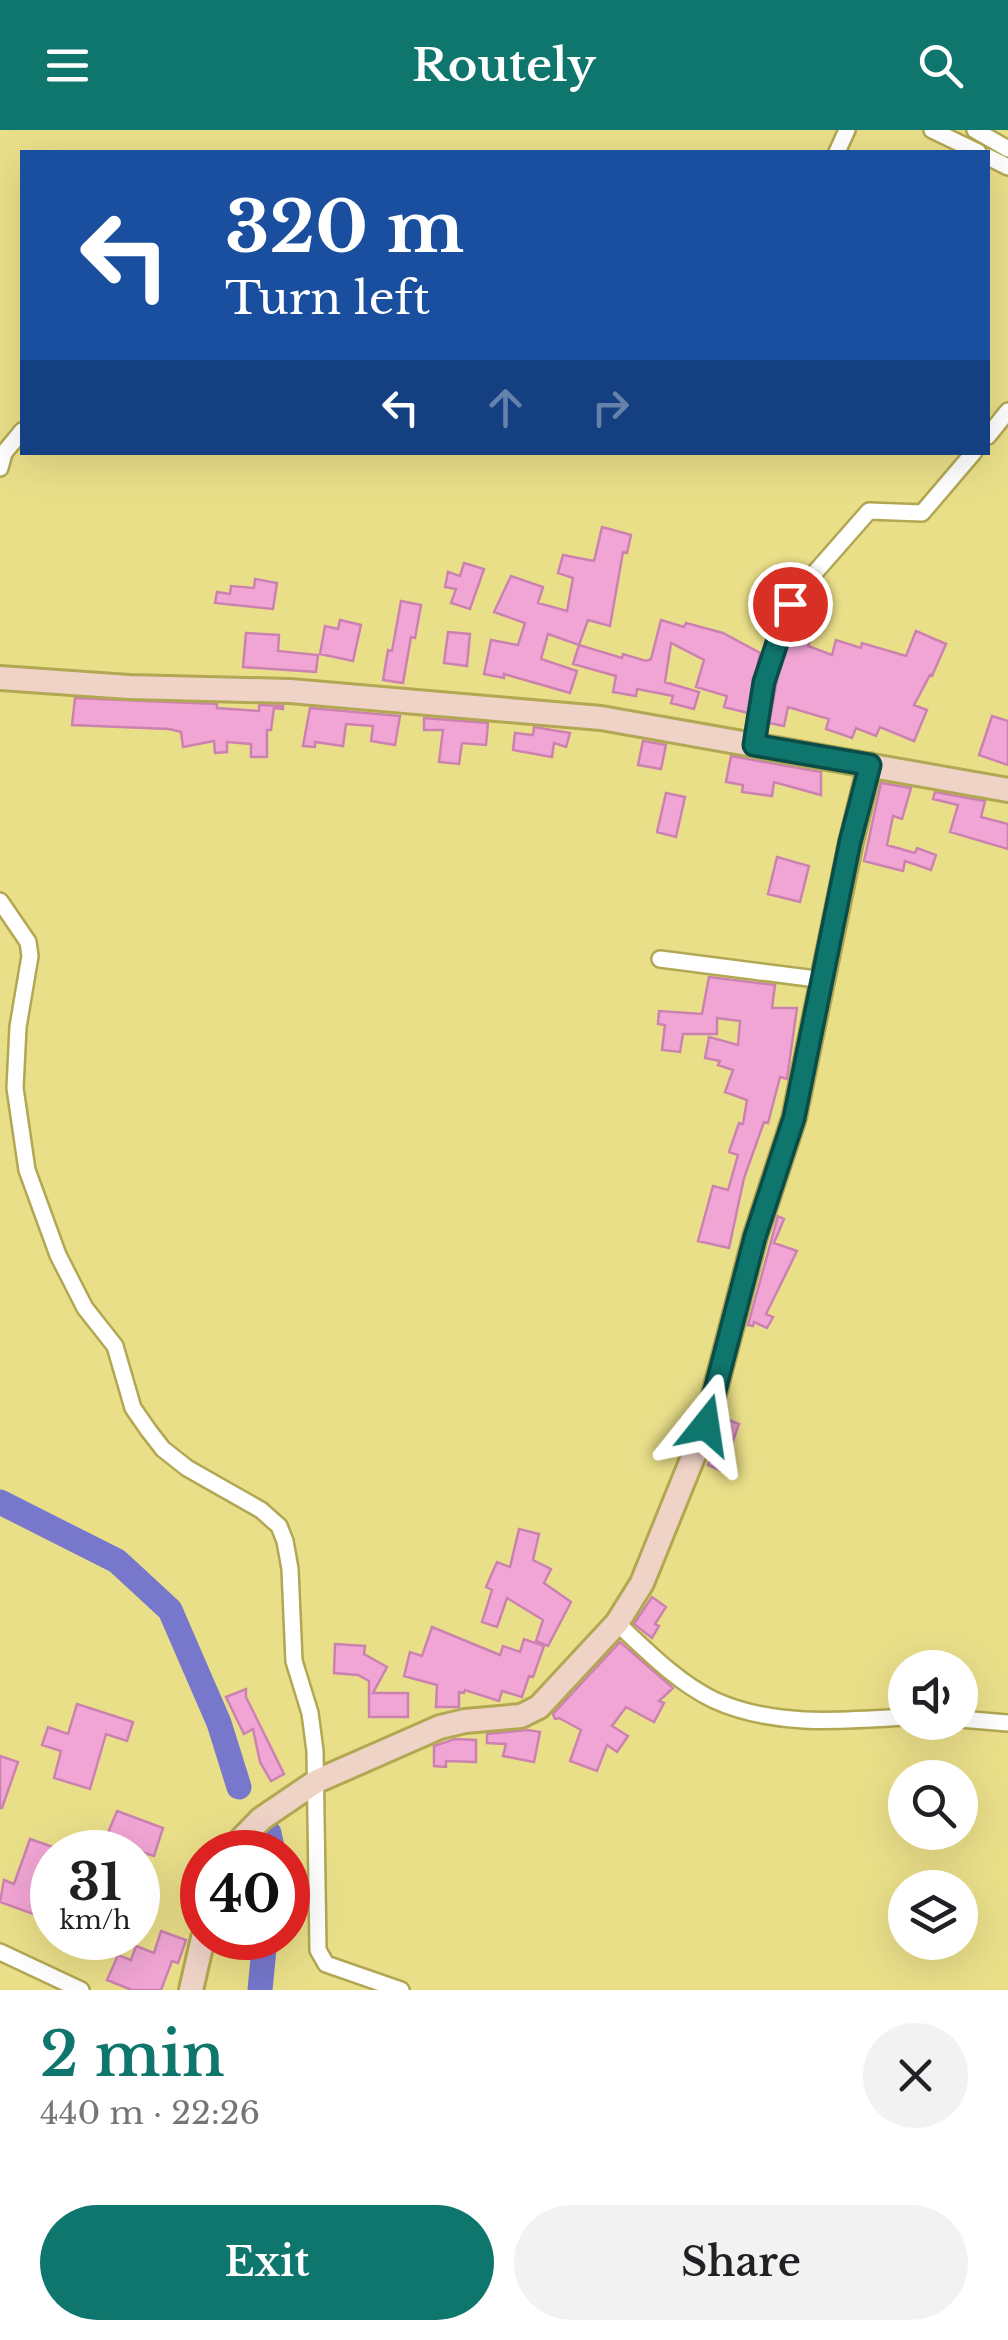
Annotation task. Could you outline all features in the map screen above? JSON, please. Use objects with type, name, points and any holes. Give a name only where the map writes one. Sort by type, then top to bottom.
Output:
[{"type":"street","points":[[932,130],[974,150]]},
{"type":"street","points":[[975,130],[1008,149]]},
{"type":"street","points":[[990,434],[1008,411]]},
{"type":"street","points":[[0,468],[4,453],[20,433]]},
{"type":"street","points":[[754,745],[764,682],[797,593],[869,511],[922,513],[971,455]]},
{"type":"street","points":[[0,678],[442,702],[601,718],[1008,790]]},
{"type":"street","points":[[250,1830],[317,1781],[440,1728],[466,1721],[520,1716],[539,1707],[617,1623],[642,1583],[706,1425],[755,1237],[794,1118],[850,842],[870,765]]},
{"type":"street","points":[[0,901],[28,942],[28,979],[18,1027],[15,1088],[28,1170],[58,1255],[85,1308],[115,1346],[133,1408],[163,1448],[187,1468],[261,1510],[278,1526],[289,1554],[294,1660],[310,1714],[317,1781],[318,1950],[326,1964],[401,1990]]},
{"type":"street","points":[[660,959],[824,980]]},
{"type":"street","points":[[617,1623],[694,1688],[743,1711],[806,1720],[888,1718]]},
{"type":"street","points":[[978,1720],[1008,1722]]},
{"type":"street","points":[[0,1952],[81,1990]]},
{"type":"street","points":[[192,1990],[198,1960]]},
{"type":"building","points":[[602,527],[631,535],[627,553],[623,552],[610,626],[588,620],[579,645],[548,634],[541,659],[577,671],[570,693],[504,674],[504,678],[484,674],[491,640],[518,645],[525,623],[494,612],[511,576],[543,587],[538,603],[567,611],[573,578],[558,573],[563,555],[594,561]]},
{"type":"building","points":[[464,563],[484,569],[470,609],[451,603],[456,589],[445,587],[448,572],[460,576]]},
{"type":"building","points":[[255,579],[277,583],[273,609],[215,603],[217,592],[230,594],[231,586],[254,588]]},
{"type":"building","points":[[401,601],[421,605],[403,683],[383,680]]},
{"type":"building","points":[[340,620],[361,625],[353,661],[320,654],[325,626],[338,629]]},
{"type":"building","points":[[661,620],[723,633],[760,653],[748,713],[724,707],[727,696],[696,687],[704,660],[671,643],[665,682],[699,692],[694,709],[671,703],[673,696],[637,689],[636,696],[613,692],[616,676],[573,664],[579,645],[622,658],[623,654],[651,659]]},
{"type":"building","points":[[791,631],[811,638],[808,646],[832,655],[836,640],[906,656],[916,631],[946,644],[914,705],[927,710],[914,741],[880,727],[876,736],[856,728],[852,738],[826,729],[829,719],[788,707],[784,726],[769,723]]},
{"type":"building","points":[[448,632],[470,634],[467,666],[444,663]]},
{"type":"building","points":[[246,633],[279,635],[278,651],[318,655],[316,672],[243,667]]},
{"type":"building","points":[[75,698],[217,704],[217,708],[259,711],[259,705],[283,709],[274,708],[271,730],[267,730],[267,757],[251,757],[251,744],[227,742],[227,752],[215,753],[214,741],[183,747],[181,732],[169,729],[72,725]]},
{"type":"building","points":[[310,708],[400,716],[395,745],[371,741],[373,726],[346,724],[343,746],[315,742],[315,747],[303,746]]},
{"type":"building","points":[[992,716],[1008,721],[1008,765],[979,755]]},
{"type":"building","points":[[424,718],[488,723],[486,745],[462,743],[459,764],[439,762],[443,730],[424,730]]},
{"type":"building","points":[[534,727],[570,733],[566,747],[554,743],[552,757],[513,750],[515,733],[533,735]]},
{"type":"building","points":[[643,741],[666,745],[661,769],[638,765]]},
{"type":"building","points":[[731,756],[821,772],[821,795],[774,782],[772,796],[742,792],[743,785],[726,782]]},
{"type":"building","points":[[881,783],[911,788],[902,819],[893,816],[887,845],[915,853],[917,848],[936,855],[931,870],[905,861],[903,871],[864,861]]},
{"type":"building","points":[[935,792],[985,801],[981,817],[1008,824],[1008,849],[950,832],[958,805],[933,799]]},
{"type":"building","points":[[666,793],[685,797],[676,837],[657,832]]},
{"type":"building","points":[[777,857],[809,866],[800,902],[768,894]]},
{"type":"building","points":[[709,977],[775,985],[772,1008],[797,1008],[787,1079],[780,1077],[768,1123],[764,1122],[744,1178],[729,1248],[698,1241],[713,1186],[728,1190],[738,1155],[729,1152],[739,1123],[743,1124],[747,1100],[725,1092],[733,1070],[718,1065],[720,1061],[705,1058],[709,1037],[738,1045],[740,1021],[717,1018],[717,1034],[683,1034],[680,1052],[662,1050],[665,1025],[658,1024],[659,1011],[702,1014]]},
{"type":"building","points":[[778,1216],[784,1219],[774,1243],[797,1251],[766,1314],[773,1317],[767,1328],[754,1322],[753,1326],[748,1325]]},
{"type":"building","points":[[723,1418],[739,1424],[722,1471],[708,1465]]},
{"type":"building","points":[[519,1529],[539,1534],[533,1560],[551,1569],[544,1583],[571,1602],[548,1646],[536,1641],[543,1620],[507,1598],[497,1627],[482,1622],[492,1590],[486,1587],[497,1562],[510,1567]]},
{"type":"building","points":[[652,1597],[666,1607],[655,1624],[659,1626],[652,1638],[634,1624]]},
{"type":"building","points":[[432,1627],[500,1655],[503,1646],[520,1652],[524,1639],[544,1646],[522,1697],[502,1691],[499,1701],[465,1690],[459,1692],[459,1707],[436,1707],[437,1685],[404,1676],[410,1652],[422,1656]]},
{"type":"building","points":[[620,1642],[673,1688],[659,1701],[664,1703],[654,1722],[626,1707],[612,1726],[628,1736],[617,1752],[607,1745],[597,1771],[570,1761],[581,1730],[555,1719],[553,1714]]},
{"type":"building","points":[[335,1644],[365,1646],[364,1654],[387,1667],[373,1693],[408,1693],[408,1717],[369,1717],[369,1681],[358,1675],[334,1673]]},
{"type":"building","points":[[246,1689],[246,1697],[284,1774],[271,1781],[260,1762],[253,1729],[244,1734],[226,1697]]},
{"type":"building","points":[[77,1704],[133,1722],[127,1741],[106,1734],[90,1789],[54,1778],[61,1751],[42,1745],[48,1727],[68,1734]]},
{"type":"building","points":[[540,1732],[534,1762],[503,1756],[506,1744],[487,1743],[487,1734]]},
{"type":"building","points":[[455,1739],[476,1740],[476,1762],[446,1761],[446,1767],[434,1766],[434,1746]]},
{"type":"building","points":[[0,1756],[18,1762],[2,1808],[0,1808]]},
{"type":"building","points":[[117,1811],[163,1828],[160,1837],[160,1830],[109,1830]]},
{"type":"building","points":[[30,1839],[30,1913],[0,1902],[4,1880],[14,1884]]},
{"type":"building","points":[[161,1931],[180,1938],[178,1963],[172,1961],[161,1990],[132,1990],[107,1980],[116,1960],[160,1960]]},
{"type":"waterway","points":[[0,1502],[117,1561],[170,1610],[219,1723],[239,1787]]},
{"type":"waterway","points":[[260,1990],[263,1960]]},
{"type":"route","points":[[706,1425],[755,1237],[794,1118],[850,842],[870,765],[754,745],[764,682],[790,604]]}]
